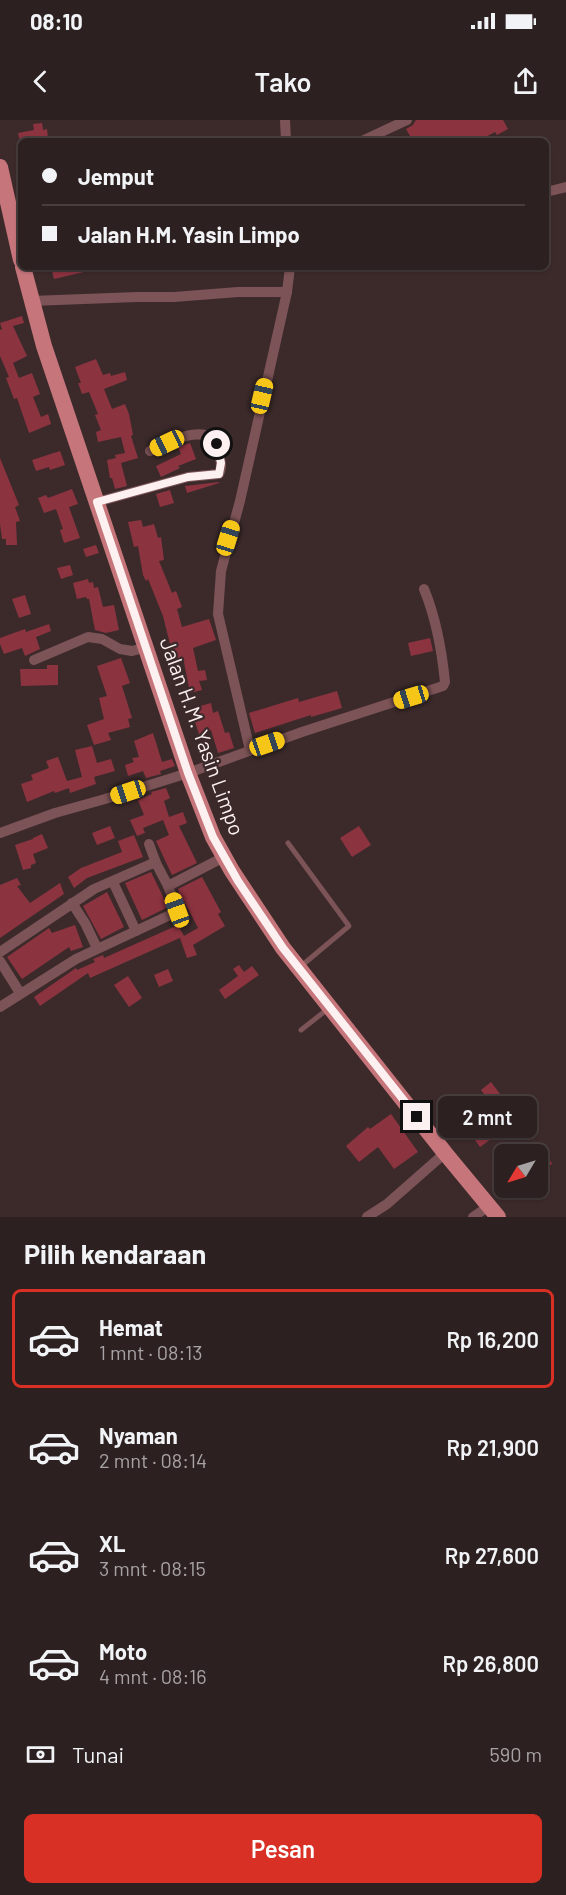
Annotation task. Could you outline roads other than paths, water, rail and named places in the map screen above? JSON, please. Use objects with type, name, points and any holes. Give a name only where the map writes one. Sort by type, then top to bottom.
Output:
[{"type":"main road","points":[[0,167],[18,247]]},
{"type":"main road","name":"Jalan H.M. Yasin Limpo","points":[[24,270],[44,346],[188,773],[224,857],[276,938],[445,1153],[494,1211]]},
{"type":"street","points":[[285,120],[286,138]]},
{"type":"street","points":[[368,138],[407,120]]},
{"type":"street","points":[[549,191],[566,187]]},
{"type":"street","points":[[250,750],[218,614],[221,571],[228,538],[240,501],[291,270]]},
{"type":"street","points":[[31,301],[287,292]]},
{"type":"street","points":[[97,502],[188,477],[213,476],[219,474],[221,469],[217,444],[212,438],[203,434],[184,436],[150,451]]},
{"type":"street","points":[[0,833],[55,813],[188,773],[445,685],[434,623],[424,589]]},
{"type":"street","points":[[34,660],[94,637],[120,649],[132,651],[147,647]]},
{"type":"street","points":[[0,1007],[76,959],[177,910],[149,844]]},
{"type":"street","points":[[168,886],[224,857]]},
{"type":"street","points":[[0,952],[94,889],[156,863]]},
{"type":"street","points":[[113,882],[136,931]]},
{"type":"street","points":[[72,903],[98,948]]},
{"type":"street","points":[[0,961],[20,993]]},
{"type":"street","points":[[367,1217],[387,1204],[445,1153]]},
{"type":"street","points":[[473,1217],[494,1211]]},
{"type":"lane","points":[[288,843],[349,926],[299,968]]},
{"type":"lane","points":[[301,1030],[331,1007]]}]
